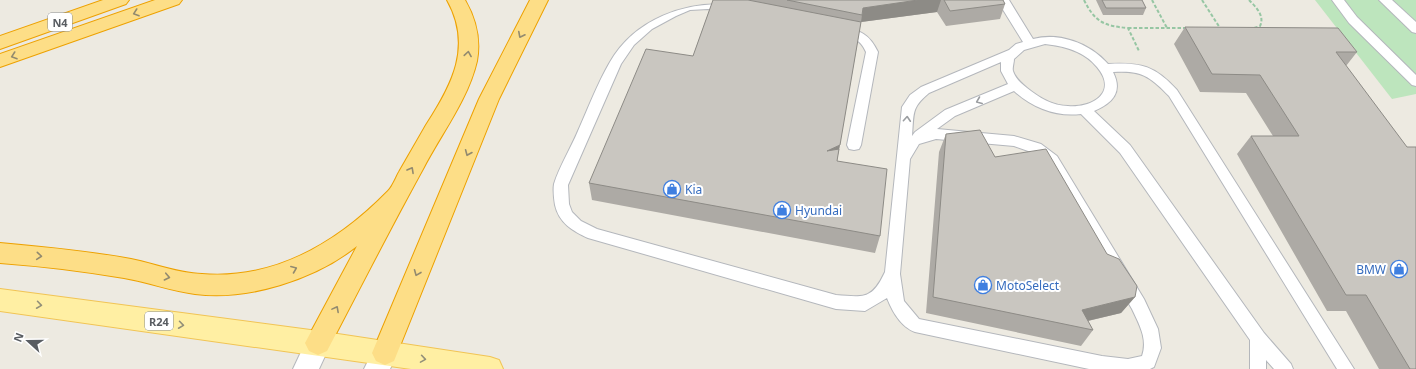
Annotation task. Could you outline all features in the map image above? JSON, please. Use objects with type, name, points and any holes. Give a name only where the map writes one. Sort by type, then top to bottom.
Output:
[{"type":"highway","name":"N4","points":[[0,43],[120,0]]},
{"type":"highway","points":[[0,61],[173,0]]},
{"type":"highway","points":[[318,343],[396,197],[451,100],[465,69],[469,51],[470,36],[465,16],[456,0]]},
{"type":"highway","points":[[381,361],[489,99],[539,0]]},
{"type":"highway","points":[[0,252],[124,268],[201,285],[217,286],[242,284],[255,282],[287,271],[323,255],[353,236],[396,197]]},
{"type":"main road","name":"R24","points":[[0,300],[318,343],[381,361],[490,369]]},
{"type":"street","points":[[306,369],[318,343]]},
{"type":"lane","points":[[1003,0],[1029,42]]},
{"type":"lane","points":[[1338,0],[1353,20],[1416,82]]},
{"type":"lane","points":[[1385,0],[1416,29]]},
{"type":"lane","points":[[745,12],[708,5],[688,7],[672,13],[648,26],[630,42],[615,63],[561,185],[561,203],[565,215],[574,225],[593,234],[836,302],[865,304],[884,291],[893,272]]},
{"type":"lane","points":[[828,28],[861,36],[868,42],[872,52],[854,145]]},
{"type":"lane","points":[[914,140],[936,134],[1014,141],[1036,148],[1052,160],[1138,304],[1150,329],[1153,348],[1148,362],[1128,367],[1102,364],[915,325],[900,312],[893,292],[893,272],[908,107],[915,98],[925,90],[1009,54],[1017,47],[1029,42],[1045,40],[1063,42],[1095,57],[1106,68],[1112,79],[1112,89],[1107,98],[1098,106],[1085,110],[1060,110],[1047,106],[1024,94],[1015,86],[1008,75],[1006,64],[1009,54]]},
{"type":"lane","points":[[1106,68],[1140,67],[1150,71],[1163,81],[1173,93],[1346,369]]},
{"type":"lane","points":[[904,158],[914,140],[950,113],[1015,86]]},
{"type":"lane","points":[[1085,110],[1126,149],[1258,338],[1285,369]]},
{"type":"lane","points":[[1258,338],[1258,369]]},
{"type":"path","points":[[1084,0],[1094,19],[1112,28],[1190,28]]},
{"type":"path","points":[[1152,0],[1167,28]]},
{"type":"path","points":[[1202,0],[1220,29],[1213,29]]},
{"type":"path","points":[[1249,0],[1262,18],[1263,22],[1256,28],[1249,28]]},
{"type":"path","points":[[1128,28],[1150,71]]},
{"type":"green space","points":[[1315,0],[1416,0],[1416,94],[1392,99]]},
{"type":"building","points":[[713,0],[748,0],[861,22],[840,145],[827,151],[839,149],[837,161],[887,169],[880,236],[589,183],[646,49],[693,56]]},
{"type":"building","points":[[787,0],[918,0],[863,8],[862,15]]},
{"type":"building","points":[[944,0],[1003,0],[1005,4],[950,11]]},
{"type":"building","points":[[1102,0],[1142,0],[1146,8],[1106,8]]},
{"type":"building","points":[[1185,27],[1338,28],[1357,52],[1336,52],[1407,147],[1416,147],[1416,369],[1410,369],[1366,295],[1346,295],[1251,136],[1299,136],[1260,75],[1212,74]]},
{"type":"building","points":[[980,130],[995,157],[1046,149],[1107,254],[1119,259],[1137,286],[1135,297],[1082,310],[1093,330],[933,297],[946,134]]},
{"type":"place","name":"Kia","points":[[672,189]]},
{"type":"place","name":"Hyundai","points":[[782,210]]},
{"type":"place","name":"BMW","points":[[1399,269]]},
{"type":"place","name":"MotoSelect","points":[[983,285]]}]
